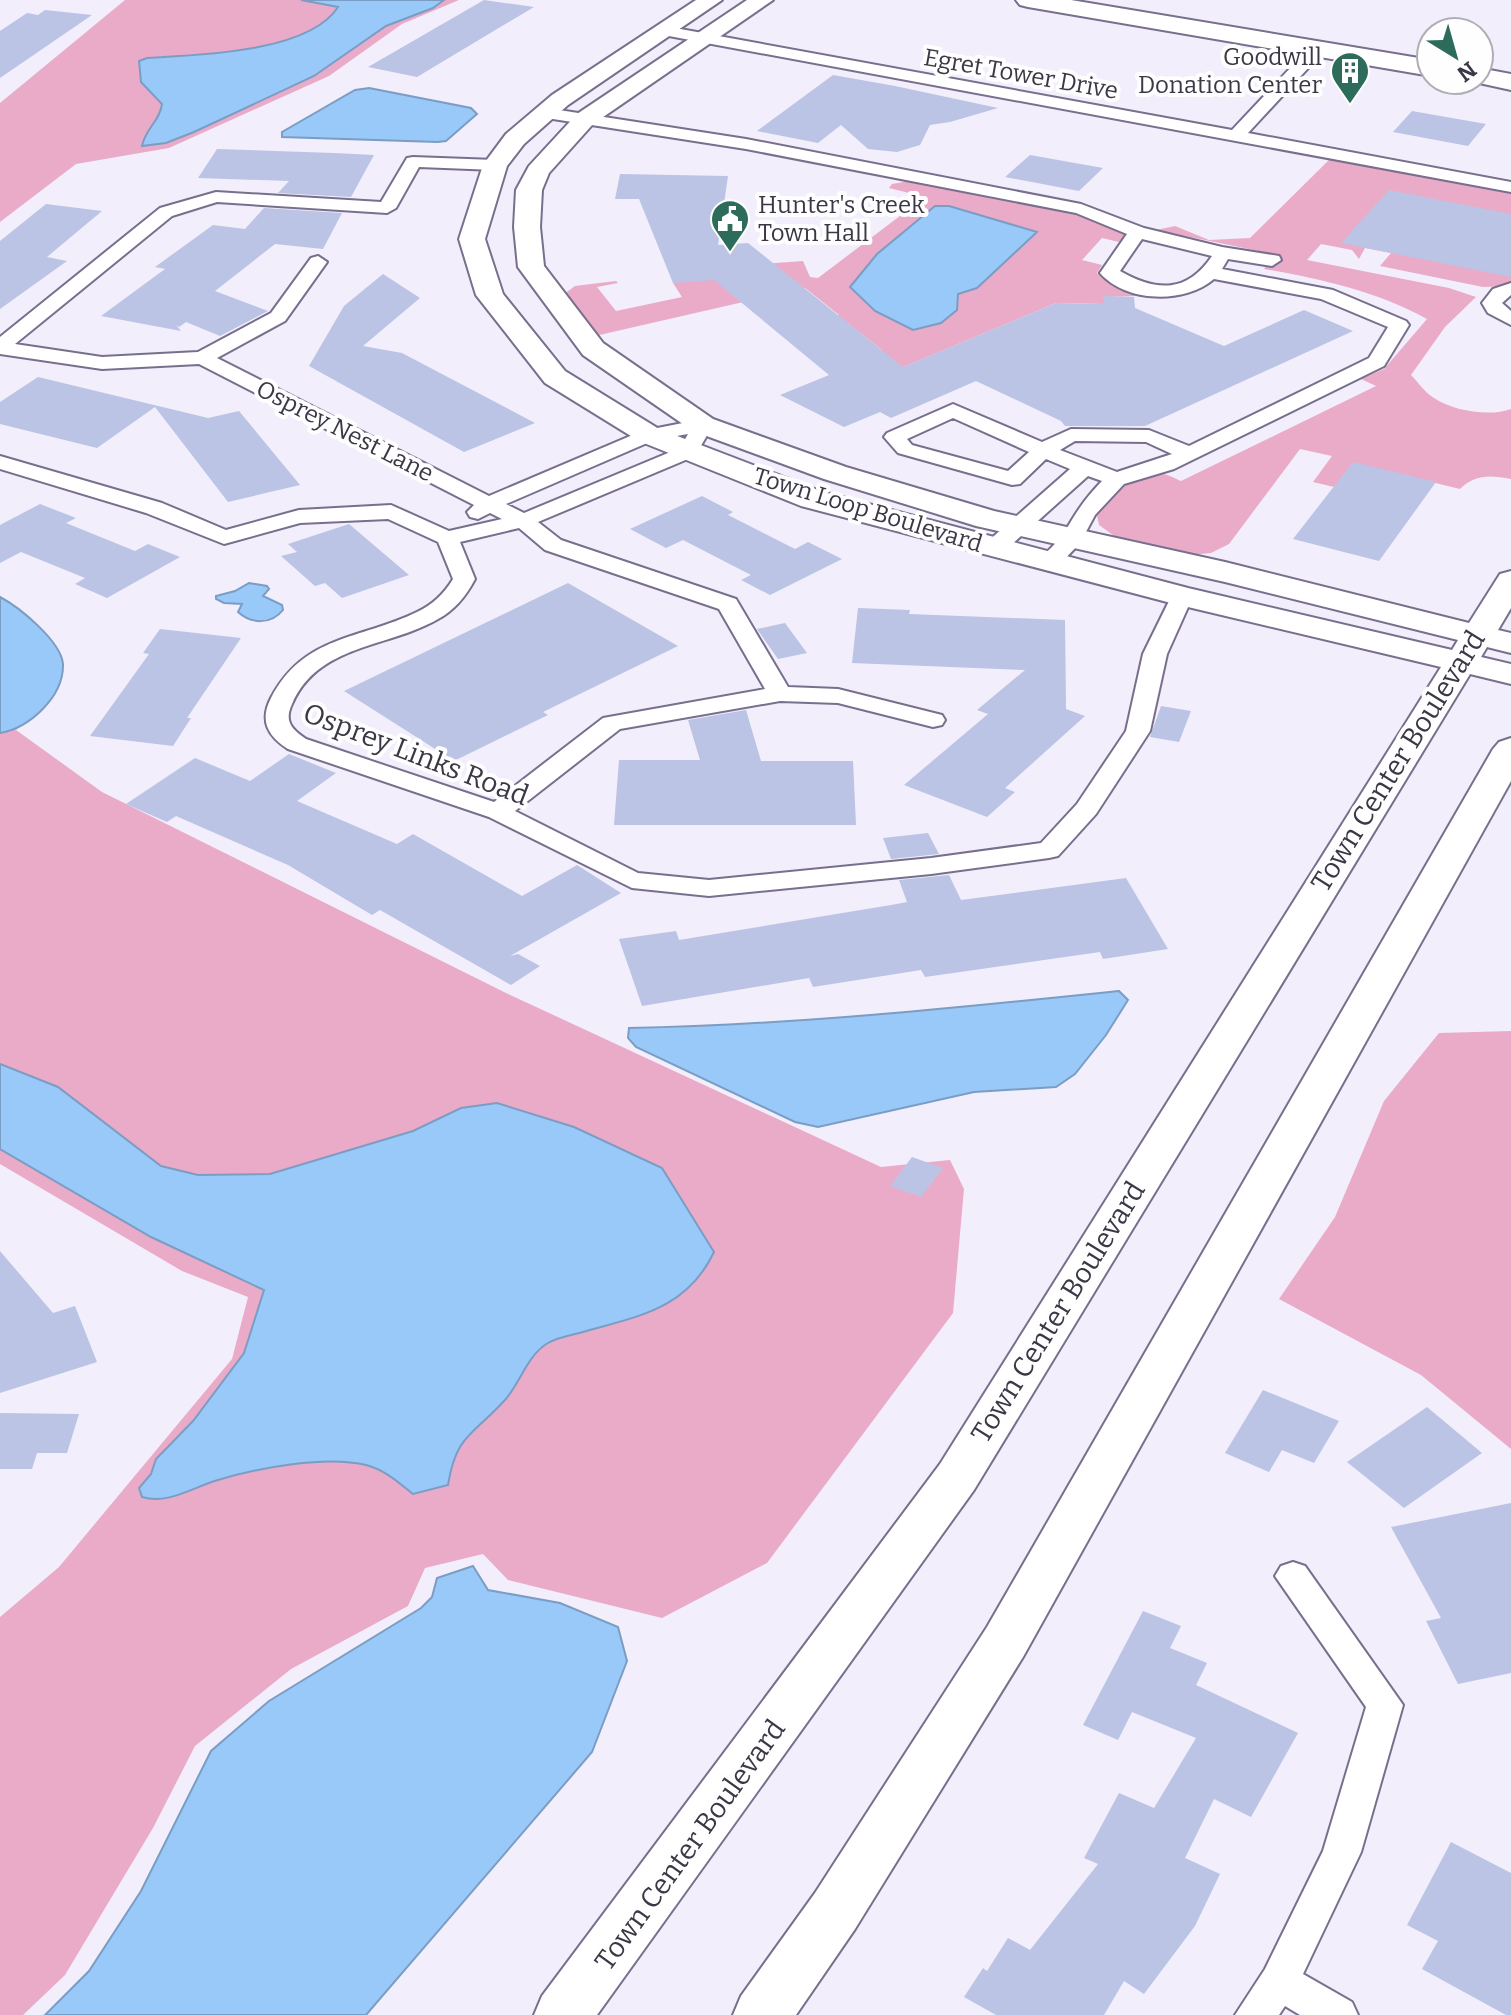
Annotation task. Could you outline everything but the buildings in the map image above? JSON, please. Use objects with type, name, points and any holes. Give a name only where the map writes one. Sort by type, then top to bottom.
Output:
[{"type":"highway","points":[[1028,0],[1415,65]]},
{"type":"highway","points":[[1160,0],[1415,42]]},
{"type":"street","name":"Town Loop Boulevard","points":[[711,0],[546,113],[515,139],[495,165],[472,239],[490,295],[555,377],[649,435],[812,499],[1182,596],[1467,648],[1511,643]]},
{"type":"street","name":"Town Loop Boulevard","points":[[762,0],[585,119],[538,171],[529,190],[527,227],[531,267],[593,349],[703,425],[835,473],[1467,648],[1511,674]]},
{"type":"street","name":"Egret Tower Drive","points":[[664,31],[1511,187]]},
{"type":"street","points":[[1235,137],[1317,49]]},
{"type":"street","points":[[546,113],[746,144],[1081,209],[1138,232],[1222,253],[1272,260]]},
{"type":"street","points":[[0,348],[166,212],[216,197],[387,208],[413,162],[495,165]]},
{"type":"street","points":[[1138,232],[1109,273],[1129,285],[1161,293],[1193,288],[1212,273],[1222,253]]},
{"type":"street","name":"Osprey Nest Lane","points":[[0,348],[102,363],[202,358],[278,317],[318,262]]},
{"type":"street","points":[[1049,562],[1072,538],[1085,512],[1116,479],[1167,465],[1377,362],[1399,325],[1326,294],[1212,273]]},
{"type":"street","points":[[1511,289],[1500,293],[1492,303],[1495,309],[1511,319]]},
{"type":"street","name":"Osprey Nest Lane","points":[[202,358],[523,521],[553,545],[728,604],[780,694]]},
{"type":"street","points":[[1116,479],[1084,468],[1044,450],[953,410],[894,437],[905,449],[1012,479],[1044,450],[1071,435],[1149,436],[1189,454]]},
{"type":"street","points":[[447,538],[488,504],[649,435],[703,425]]},
{"type":"street","points":[[0,462],[154,508],[224,537],[299,517],[391,512],[447,538],[523,521],[688,452],[703,425]]},
{"type":"street","points":[[994,548],[1084,468]]},
{"type":"street","name":"Osprey Links Road","points":[[447,538],[464,579],[457,592],[444,606],[425,617],[331,649],[310,661],[284,694],[275,723],[282,735],[297,744],[498,812],[632,880],[709,888],[931,866],[1049,850],[1087,809],[1138,731],[1155,654],[1182,596]]},
{"type":"street","name":"Town Center Boulevard","points":[[563,2015],[957,1477],[1511,581]]},
{"type":"street","points":[[498,812],[612,723],[780,694],[838,696],[933,720]]},
{"type":"street","points":[[762,2015],[835,1911],[1005,1642],[1511,749]]},
{"type":"street","points":[[1255,2015],[1279,1982],[1342,1852],[1385,1705],[1293,1576]]},
{"type":"street","points":[[1279,1982],[1338,2015]]},
{"type":"shaded area","points":[[125,0],[459,0],[402,24],[329,76],[169,148],[76,164],[0,222],[0,103]]},
{"type":"shaded area","points":[[1330,159],[1511,193],[1511,286],[1483,287],[1380,266],[1391,253],[1365,248],[1359,259],[1352,250],[1321,244],[1307,260],[1449,288],[1476,297],[1445,327],[1411,375],[1442,403],[1482,412],[1511,409],[1511,479],[1484,477],[1460,489],[1353,463],[1334,487],[1313,482],[1332,456],[1300,449],[1229,544],[1211,553],[1189,555],[1117,538],[1099,525],[1096,511],[1117,491],[1153,474],[1164,474],[1181,481],[1376,386],[1361,379],[1384,369],[1427,319],[1348,287],[1264,269],[1273,254],[1156,230],[1175,226],[1209,240],[1250,238]]},
{"type":"shaded area","points":[[909,181],[1083,215],[1127,234],[1119,242],[1102,238],[1082,260],[1102,265],[1097,273],[1119,289],[1139,296],[1104,297],[1104,304],[1056,303],[858,386],[882,350],[845,321],[781,335],[776,330],[839,315],[805,288],[595,336],[564,294],[575,286],[616,281],[618,283],[597,287],[616,311],[682,297],[673,283],[735,266],[803,261],[810,277],[818,278],[925,197],[889,188],[892,184]]},
{"type":"shaded area","points":[[0,597],[42,629],[59,657],[56,689],[46,706],[16,730],[102,792],[506,993],[881,1167],[950,1160],[964,1189],[953,1313],[767,1563],[662,1618],[508,1580],[483,1554],[425,1568],[408,1606],[291,1669],[195,1746],[153,1828],[65,1975],[23,2015],[0,2015],[0,1617],[59,1567],[232,1359],[248,1297],[182,1271],[0,1164]]},
{"type":"shaded area","points":[[1511,1031],[1511,1449],[1421,1375],[1279,1299],[1335,1217],[1384,1101],[1439,1033]]},
{"type":"water","points":[[301,0],[444,0],[433,8],[386,26],[314,76],[194,132],[166,143],[142,146],[162,104],[141,82],[139,61],[221,53],[278,43],[303,34],[323,22],[338,7]]},
{"type":"water","points":[[369,88],[471,108],[477,114],[446,141],[438,142],[282,137],[282,132],[355,90]]},
{"type":"water","points":[[935,206],[949,206],[1037,232],[977,288],[958,294],[957,310],[941,323],[913,330],[875,311],[850,287],[877,254]]},
{"type":"water","points":[[249,583],[267,586],[269,589],[263,596],[282,605],[283,610],[273,618],[255,621],[238,612],[242,604],[224,603],[216,599],[216,596]]},
{"type":"water","points":[[0,597],[18,608],[47,635],[63,664],[58,688],[43,709],[22,725],[0,733]]},
{"type":"water","points":[[1119,991],[1128,1000],[1106,1035],[1075,1074],[1056,1087],[974,1092],[818,1127],[795,1122],[636,1047],[628,1038],[629,1028],[813,1019]]},
{"type":"water","points":[[0,1064],[58,1087],[161,1166],[198,1175],[270,1174],[413,1131],[461,1108],[497,1103],[574,1127],[662,1168],[714,1252],[690,1286],[659,1307],[623,1321],[556,1339],[541,1348],[504,1401],[467,1437],[451,1468],[448,1485],[413,1494],[373,1467],[332,1461],[272,1467],[161,1499],[142,1497],[139,1488],[151,1474],[156,1459],[193,1421],[244,1353],[264,1290],[151,1237],[0,1149]]},
{"type":"water","points":[[473,1566],[488,1590],[560,1603],[618,1627],[627,1661],[592,1752],[366,2015],[45,2015],[89,1971],[141,1891],[211,1751],[269,1701],[421,1608],[432,1597],[437,1578]]},
{"type":"place","name":"Goodwill Donation Center","points":[[1350,105]]},
{"type":"place","name":"Hunter's Creek Town Hall","points":[[730,253]]}]
